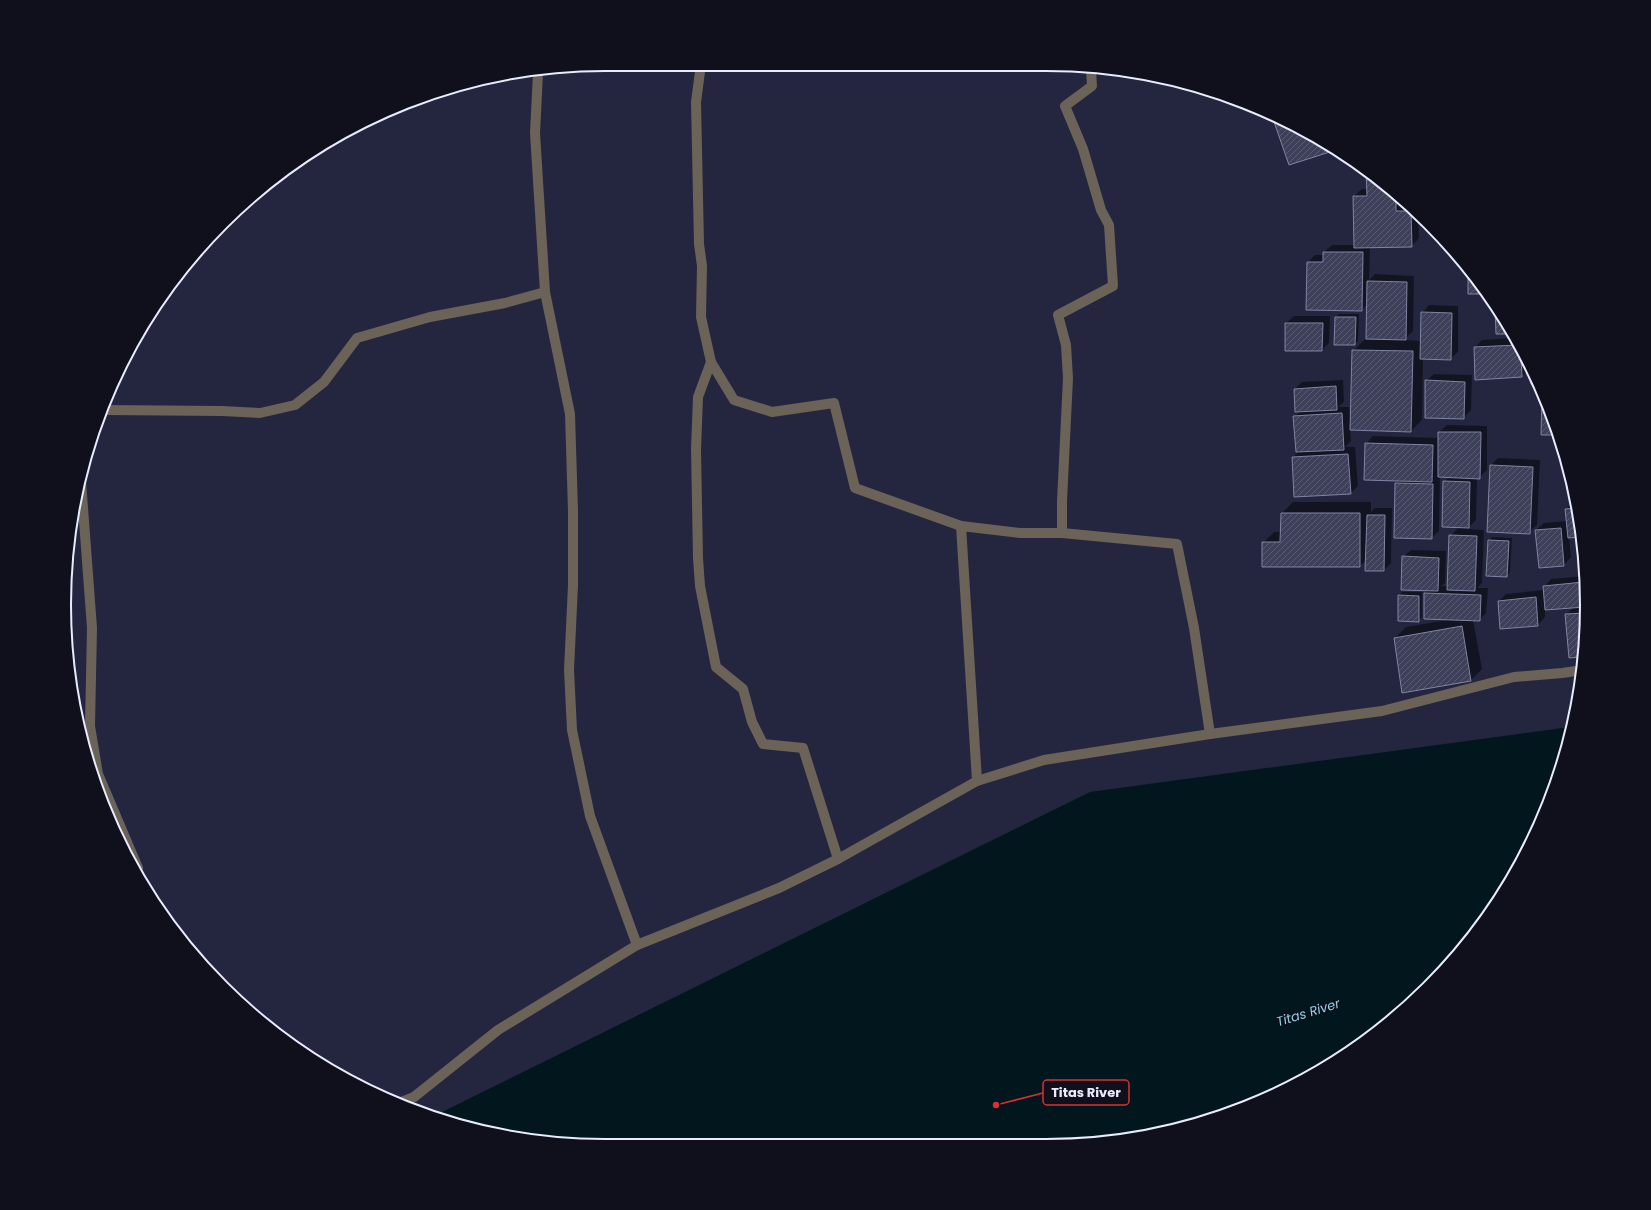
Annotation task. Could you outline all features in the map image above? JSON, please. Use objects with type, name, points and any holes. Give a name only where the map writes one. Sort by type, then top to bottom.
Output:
[{"type":"street","points":[[700,71],[696,102],[699,244],[702,266],[701,317],[711,362],[734,400],[772,412],[834,403],[855,488],[961,526],[1020,533],[1062,533],[1177,544],[1194,628],[1210,734]]},
{"type":"street","points":[[1062,533],[1062,501],[1068,378],[1066,345],[1058,315],[1114,286],[1108,225],[1101,210],[1083,148],[1065,106],[1092,86],[1091,73]]},
{"type":"street","points":[[538,76],[535,133],[545,292],[570,414],[573,541],[569,670],[572,730],[590,816],[637,945]]},
{"type":"street","points":[[108,410],[222,410],[260,413],[295,405],[324,382],[358,338],[430,317],[505,303],[545,292]]},
{"type":"street","points":[[711,362],[698,397],[696,449],[697,521],[700,586],[716,667],[743,689],[752,722],[763,744],[804,748],[838,859]]},
{"type":"street","points":[[81,502],[92,628],[90,726],[98,773]]},
{"type":"street","points":[[961,526],[977,781]]},
{"type":"street","points":[[407,1100],[414,1098],[498,1030],[637,945],[779,888],[838,859],[977,781],[1044,760],[1210,734],[1382,711],[1514,677],[1575,671]]},
{"type":"street","points":[[98,775],[128,845]]},
{"type":"water","points":[[1566,728],[1552,777],[1525,841],[1508,872],[1490,902],[1470,930],[1424,983],[1371,1029],[1343,1049],[1282,1084],[1218,1111],[1150,1129],[1081,1138],[1046,1139],[570,1138],[501,1129],[440,1113],[1090,792]]},
{"type":"building","points":[[1274,123],[1329,152],[1289,165]]},
{"type":"building","points":[[1366,178],[1396,202],[1396,211],[1406,211],[1411,216],[1412,247],[1354,248],[1353,196],[1367,196]]},
{"type":"building","points":[[1323,252],[1363,252],[1362,311],[1306,310],[1307,262],[1323,262]]},
{"type":"building","points":[[1468,278],[1480,294],[1468,294]]},
{"type":"building","points":[[1367,281],[1407,282],[1406,340],[1366,339]]},
{"type":"building","points":[[1421,312],[1452,313],[1451,360],[1420,359]]},
{"type":"building","points":[[1335,317],[1356,317],[1355,345],[1334,345]]},
{"type":"building","points":[[1495,317],[1506,334],[1496,334]]},
{"type":"building","points":[[1285,323],[1323,323],[1322,351],[1285,351]]},
{"type":"building","points":[[1512,345],[1521,363],[1522,377],[1475,380],[1474,347]]},
{"type":"building","points":[[1352,350],[1413,351],[1411,432],[1350,430]]},
{"type":"building","points":[[1425,380],[1465,382],[1464,419],[1425,418]]},
{"type":"building","points":[[1336,386],[1337,410],[1295,412],[1294,389]]},
{"type":"building","points":[[1542,408],[1553,435],[1541,435]]},
{"type":"building","points":[[1342,413],[1344,450],[1296,452],[1293,416]]},
{"type":"building","points":[[1438,432],[1481,432],[1480,479],[1438,477]]},
{"type":"building","points":[[1365,443],[1433,445],[1432,482],[1364,480]]},
{"type":"building","points":[[1348,454],[1351,494],[1294,497],[1292,457]]},
{"type":"building","points":[[1490,465],[1533,467],[1530,534],[1487,532]]},
{"type":"building","points":[[1443,481],[1470,482],[1469,528],[1442,527]]},
{"type":"building","points":[[1395,483],[1433,484],[1432,539],[1394,538]]},
{"type":"building","points":[[1571,508],[1575,537],[1568,538],[1565,509]]},
{"type":"building","points":[[1281,513],[1360,513],[1360,567],[1262,567],[1262,542],[1280,542]]},
{"type":"building","points":[[1367,515],[1385,515],[1384,571],[1365,571]]},
{"type":"building","points":[[1561,528],[1564,566],[1539,568],[1535,530]]},
{"type":"building","points":[[1449,535],[1477,536],[1475,591],[1447,590]]},
{"type":"building","points":[[1488,540],[1509,541],[1507,577],[1486,576]]},
{"type":"building","points":[[1402,556],[1439,558],[1438,591],[1401,590]]},
{"type":"building","points":[[1579,582],[1580,607],[1545,610],[1543,586]]},
{"type":"building","points":[[1424,593],[1481,595],[1480,621],[1424,619]]},
{"type":"building","points":[[1398,595],[1419,596],[1419,622],[1398,621]]},
{"type":"building","points":[[1536,597],[1538,626],[1500,629],[1498,601]]},
{"type":"building","points":[[1580,613],[1577,657],[1569,658],[1565,614]]},
{"type":"building","points":[[1462,626],[1471,681],[1402,693],[1394,638]]},
{"type":"place","name":"Titas River","points":[[996,1105]]}]
